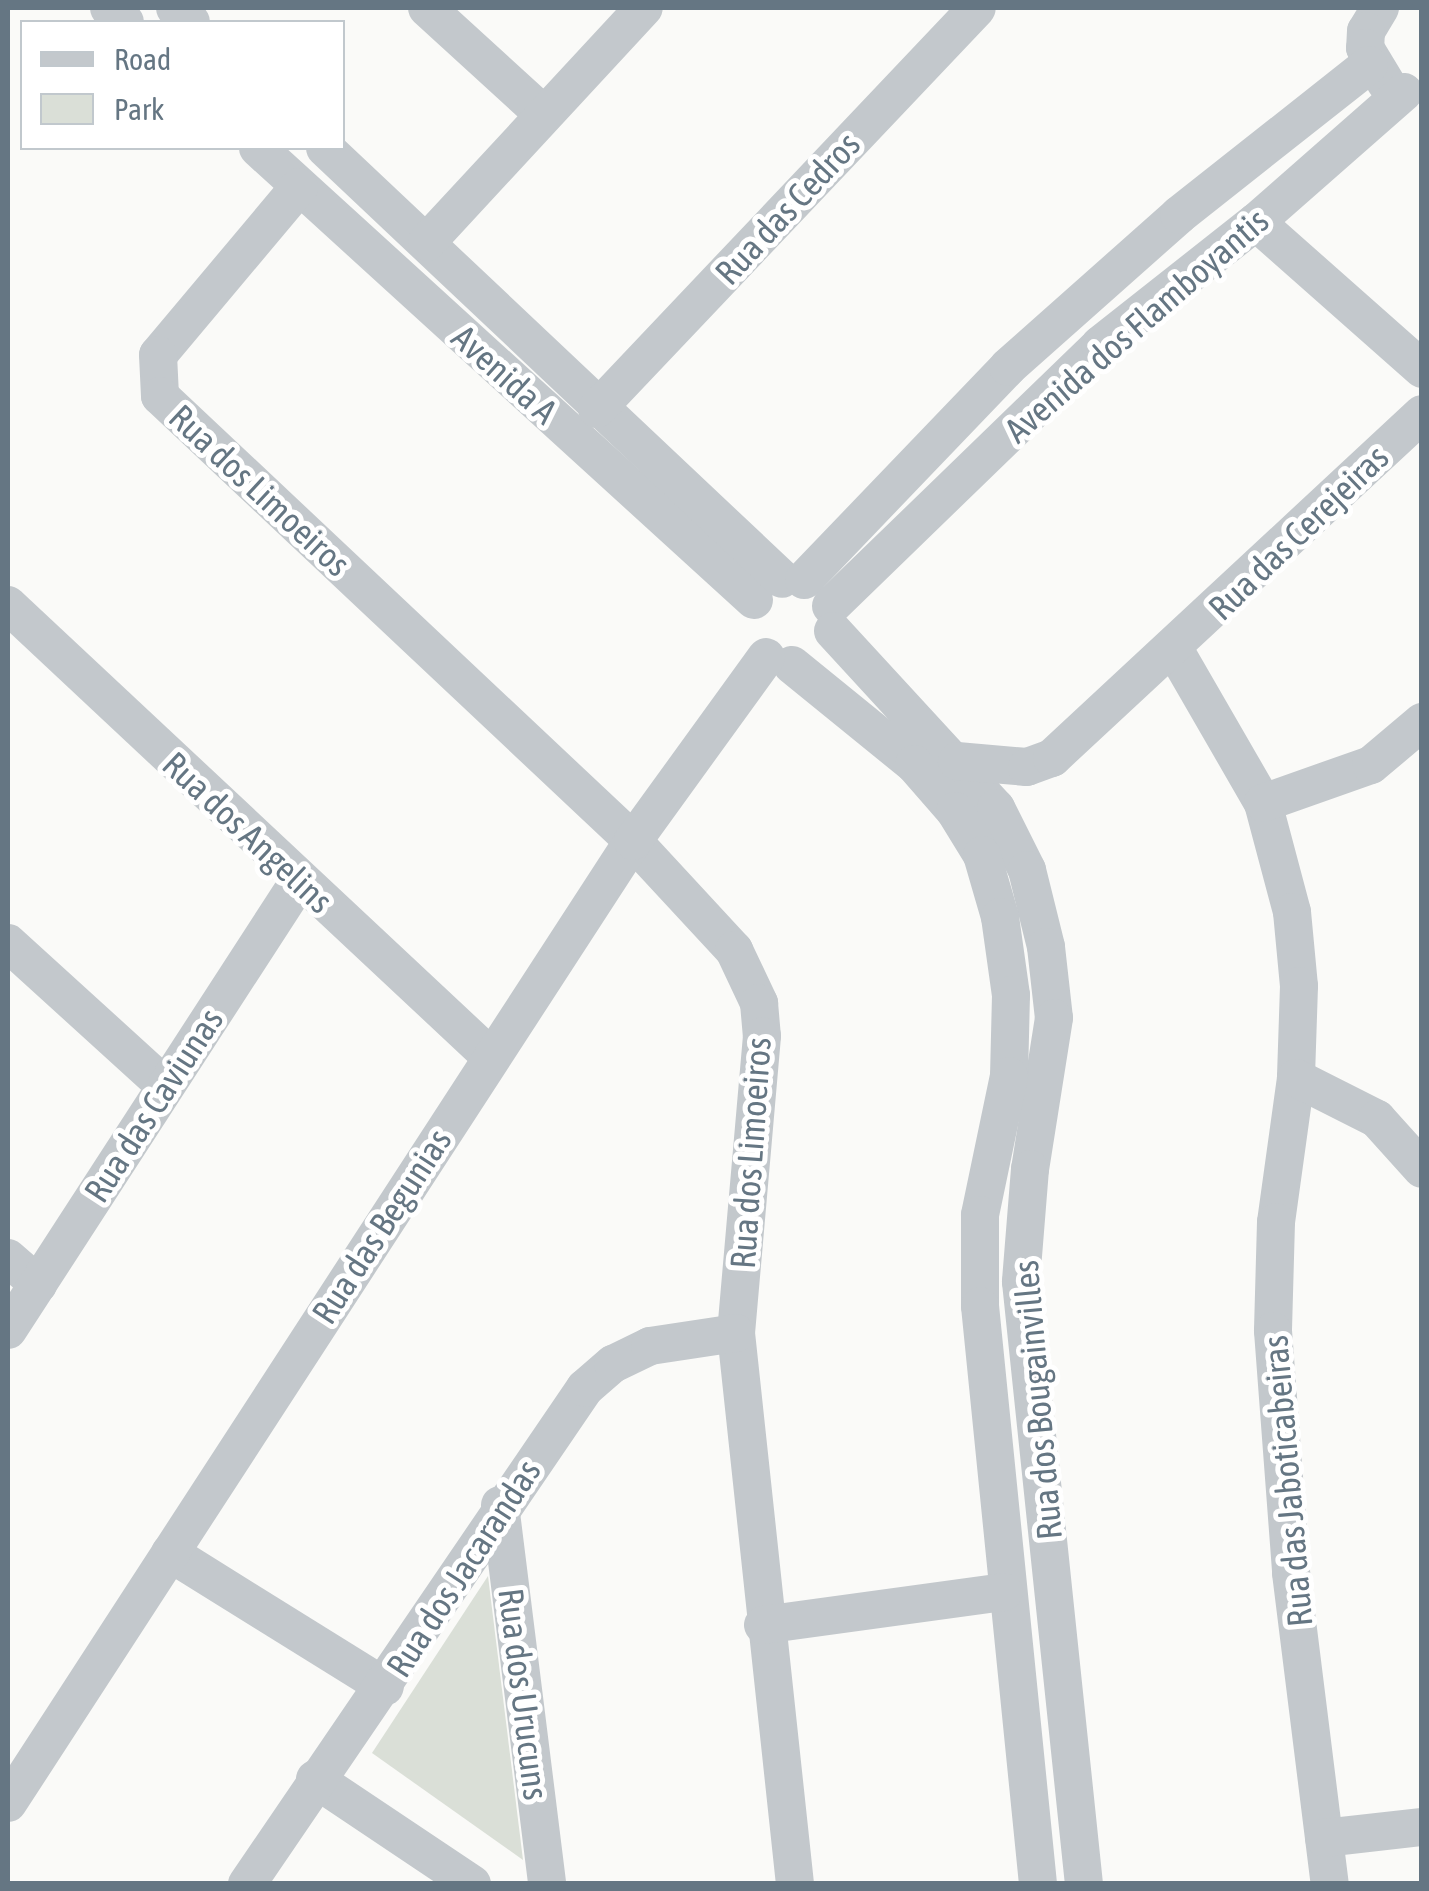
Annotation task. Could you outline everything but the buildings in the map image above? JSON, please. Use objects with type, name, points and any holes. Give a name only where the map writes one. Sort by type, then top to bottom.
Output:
[{"type":"street","points":[[428,8],[544,114]]},
{"type":"street","points":[[427,242],[644,8]]},
{"type":"street","name":"Rua das Cedros","points":[[598,409],[977,8]]},
{"type":"street","points":[[1369,64],[1366,31],[1380,8]]},
{"type":"street","name":"Avenida dos Flamboyantis","points":[[1369,64],[1413,91],[1100,345],[801,599],[1008,366],[1179,214],[1369,64]]},
{"type":"street","name":"Avenida A","points":[[260,150],[801,599]]},
{"type":"street","name":"Avenida A","points":[[327,150],[801,599]]},
{"type":"street","name":"Rua dos Limoeiros","points":[[299,186],[158,354],[154,369],[160,396],[633,841],[734,950],[759,1003],[762,1036],[736,1333],[763,1625],[795,1884]]},
{"type":"street","points":[[1256,222],[1422,368]]},
{"type":"street","name":"Rua das Cerejeiras","points":[[957,760],[1028,767],[1052,758],[1174,650],[1422,414]]},
{"type":"street","points":[[779,661],[748,624],[801,599]]},
{"type":"street","name":"Avenida dos Flamboyantis","points":[[779,661],[822,651],[801,599]]},
{"type":"street","name":"Rua dos Bougainvilles","points":[[801,599],[957,760],[996,808],[1026,870],[1046,947],[1054,1018],[1030,1170],[1021,1282],[1084,1884]]},
{"type":"street","name":"Rua dos Angelins","points":[[8,605],[298,880],[491,1056]]},
{"type":"street","name":"Rua das Jaboticabeiras","points":[[1174,650],[1263,803],[1292,912],[1299,986],[1296,1078],[1276,1222],[1273,1332],[1291,1573],[1330,1884]]},
{"type":"street","name":"Rua dos Bougainvilles","points":[[779,661],[914,764],[955,811],[982,856],[1000,916],[1011,995],[1009,1076],[980,1215],[980,1306],[1004,1592],[1038,1884]]},
{"type":"street","name":"Rua das Begunias","points":[[8,1803],[633,841],[779,661]]},
{"type":"street","points":[[1263,803],[1371,765],[1422,722]]},
{"type":"street","name":"Rua das Caviunas","points":[[8,1330],[298,880]]},
{"type":"street","points":[[8,943],[164,1085]]},
{"type":"street","points":[[1296,1078],[1377,1119],[1422,1169]]},
{"type":"street","points":[[8,1258],[38,1284]]},
{"type":"street","name":"Rua dos Jacarandas","points":[[247,1884],[315,1779],[385,1686],[500,1505],[584,1388],[613,1364],[683,1336],[736,1333]]},
{"type":"street","name":"Rua dos Urucuns","points":[[500,1505],[547,1884]]},
{"type":"street","points":[[170,1553],[385,1686]]},
{"type":"street","points":[[763,1625],[1004,1592]]},
{"type":"street","points":[[315,1779],[472,1884]]},
{"type":"street","points":[[1324,1838],[1422,1828]]},
{"type":"green space","points":[[488,1576],[523,1860],[372,1753]]}]
